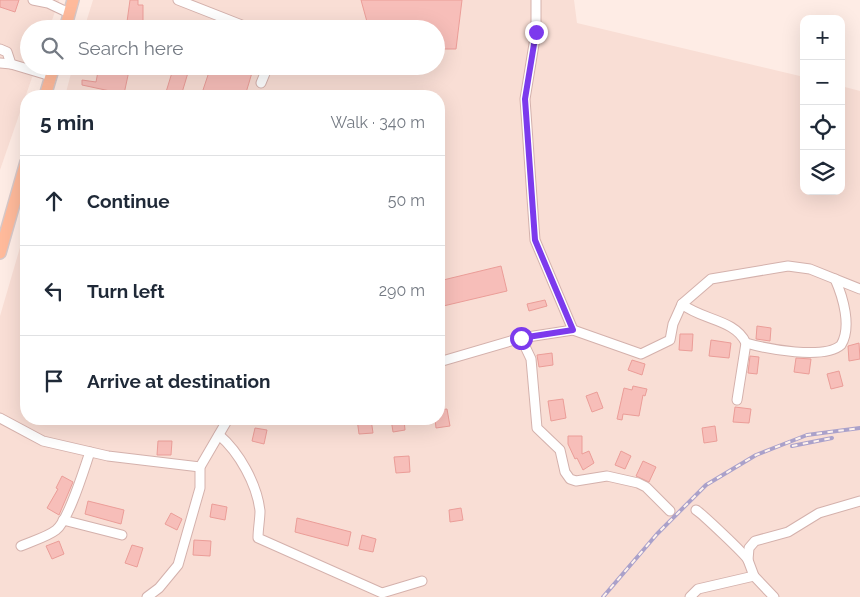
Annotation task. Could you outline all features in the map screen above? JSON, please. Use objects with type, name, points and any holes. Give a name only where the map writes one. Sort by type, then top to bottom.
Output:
[{"type":"main road","points":[[67,20],[73,0]]},
{"type":"main road","points":[[47,90],[52,75]]},
{"type":"main road","points":[[0,253],[20,183]]},
{"type":"street","points":[[33,0],[48,3],[69,13]]},
{"type":"street","points":[[178,0],[229,20]]},
{"type":"street","points":[[536,0],[536,32],[525,99],[534,217],[533,229],[535,240],[573,330]]},
{"type":"street","points":[[0,49],[7,52],[11,64]]},
{"type":"street","points":[[0,63],[20,66]]},
{"type":"street","points":[[261,83],[264,75]]},
{"type":"street","points":[[445,360],[521,338],[573,330],[641,354],[670,340],[673,324],[682,304],[711,279],[788,266],[810,269],[860,289]]},
{"type":"street","points":[[746,343],[793,352],[822,352],[836,349],[843,341],[845,328],[844,299],[835,279]]},
{"type":"street","points":[[682,304],[692,313],[735,328],[742,335],[746,343],[737,400]]},
{"type":"street","points":[[521,338],[531,360],[538,428],[560,450],[565,472],[570,479],[576,481],[607,476],[638,483],[646,487],[670,511]]},
{"type":"street","points":[[0,418],[43,442],[90,452],[200,467]]},
{"type":"street","points":[[147,597],[159,588],[178,565],[200,488],[200,467],[225,425]]},
{"type":"street","points":[[219,435],[244,464],[256,495],[260,511],[258,538],[382,593],[422,581]]},
{"type":"street","points":[[21,546],[56,530],[63,520],[90,452]]},
{"type":"street","points":[[748,560],[749,548],[754,541],[788,532],[819,513],[860,501]]},
{"type":"street","points":[[696,510],[701,512],[715,529],[739,549],[748,560],[754,576],[774,597]]},
{"type":"street","points":[[63,520],[122,536]]},
{"type":"street","points":[[690,597],[698,589],[754,576]]},
{"type":"shaded area","points":[[0,0],[59,0],[52,20],[20,20],[20,75],[33,75],[28,90],[20,90],[20,112],[0,170]]},
{"type":"shaded area","points":[[93,0],[574,0],[577,23],[800,76],[800,195],[845,195],[845,87],[860,91],[860,597],[0,597],[0,316],[20,248],[20,425],[445,425],[445,90],[67,90],[71,75],[445,75],[445,20],[87,20]]},
{"type":"building","points":[[0,0],[19,0],[15,12],[0,7]]},
{"type":"building","points":[[130,0],[138,0],[138,5],[143,5],[143,20],[127,20]]},
{"type":"building","points":[[361,0],[462,0],[456,49],[445,49],[445,20],[367,20]]},
{"type":"building","points":[[97,75],[128,75],[125,90],[105,90],[82,85],[82,80],[96,82]]},
{"type":"building","points":[[171,75],[187,75],[183,90],[167,90]]},
{"type":"building","points":[[208,75],[251,75],[247,90],[203,90]]},
{"type":"building","points":[[501,266],[507,291],[445,306],[445,280]]},
{"type":"building","points":[[545,300],[547,306],[529,311],[527,304]]},
{"type":"building","points":[[757,326],[771,328],[770,341],[756,339]]},
{"type":"building","points":[[680,334],[693,334],[692,351],[679,350]]},
{"type":"building","points":[[711,340],[731,343],[729,358],[709,356]]},
{"type":"building","points":[[859,343],[860,359],[849,361],[848,346]]},
{"type":"building","points":[[552,353],[553,365],[539,367],[537,355]]},
{"type":"building","points":[[750,356],[759,357],[757,374],[748,373]]},
{"type":"building","points":[[796,358],[811,359],[809,374],[794,372]]},
{"type":"building","points":[[632,360],[645,364],[642,375],[628,370]]},
{"type":"building","points":[[839,371],[843,386],[831,389],[827,374]]},
{"type":"building","points":[[633,386],[647,389],[645,396],[643,395],[639,416],[623,414],[622,420],[617,419],[624,388],[632,390]]},
{"type":"building","points":[[597,392],[603,408],[592,412],[586,396]]},
{"type":"building","points":[[563,399],[566,418],[551,421],[548,401]]},
{"type":"building","points":[[735,407],[751,409],[749,423],[733,422]]},
{"type":"building","points":[[445,409],[447,409],[450,426],[436,428],[436,425],[445,425]]},
{"type":"building","points":[[358,425],[372,425],[373,433],[359,434]]},
{"type":"building","points":[[392,425],[405,425],[405,430],[393,432]]},
{"type":"building","points":[[715,426],[717,441],[704,443],[702,428]]},
{"type":"building","points":[[255,428],[267,430],[264,444],[252,441]]},
{"type":"building","points":[[568,436],[582,436],[582,454],[589,451],[594,463],[583,470],[568,444]]},
{"type":"building","points":[[158,441],[172,441],[171,455],[157,455]]},
{"type":"building","points":[[621,451],[631,456],[625,469],[615,465]]},
{"type":"building","points":[[409,456],[410,472],[396,473],[394,457]]},
{"type":"building","points":[[643,461],[656,467],[649,482],[636,476]]},
{"type":"building","points":[[62,476],[73,482],[59,515],[47,508],[58,489],[56,488]]},
{"type":"building","points":[[88,501],[124,510],[121,524],[85,514]]},
{"type":"building","points":[[212,504],[227,507],[225,520],[210,517]]},
{"type":"building","points":[[461,508],[463,520],[450,522],[449,510]]},
{"type":"building","points":[[171,513],[182,519],[177,530],[165,524]]},
{"type":"building","points":[[297,518],[351,532],[348,546],[295,532]]},
{"type":"building","points":[[362,535],[376,539],[373,552],[359,549]]},
{"type":"building","points":[[194,540],[211,541],[210,556],[193,555]]},
{"type":"building","points":[[59,541],[64,554],[52,559],[46,546]]},
{"type":"building","points":[[132,545],[143,548],[137,567],[125,563]]},
{"type":"railway","points":[[603,597],[657,534],[706,485],[756,455],[807,435],[860,428]]},
{"type":"railway","points":[[792,446],[832,438]]},
{"type":"route","points":[[521,338],[573,330],[535,240],[533,229],[534,217],[525,99],[536,32]]}]
